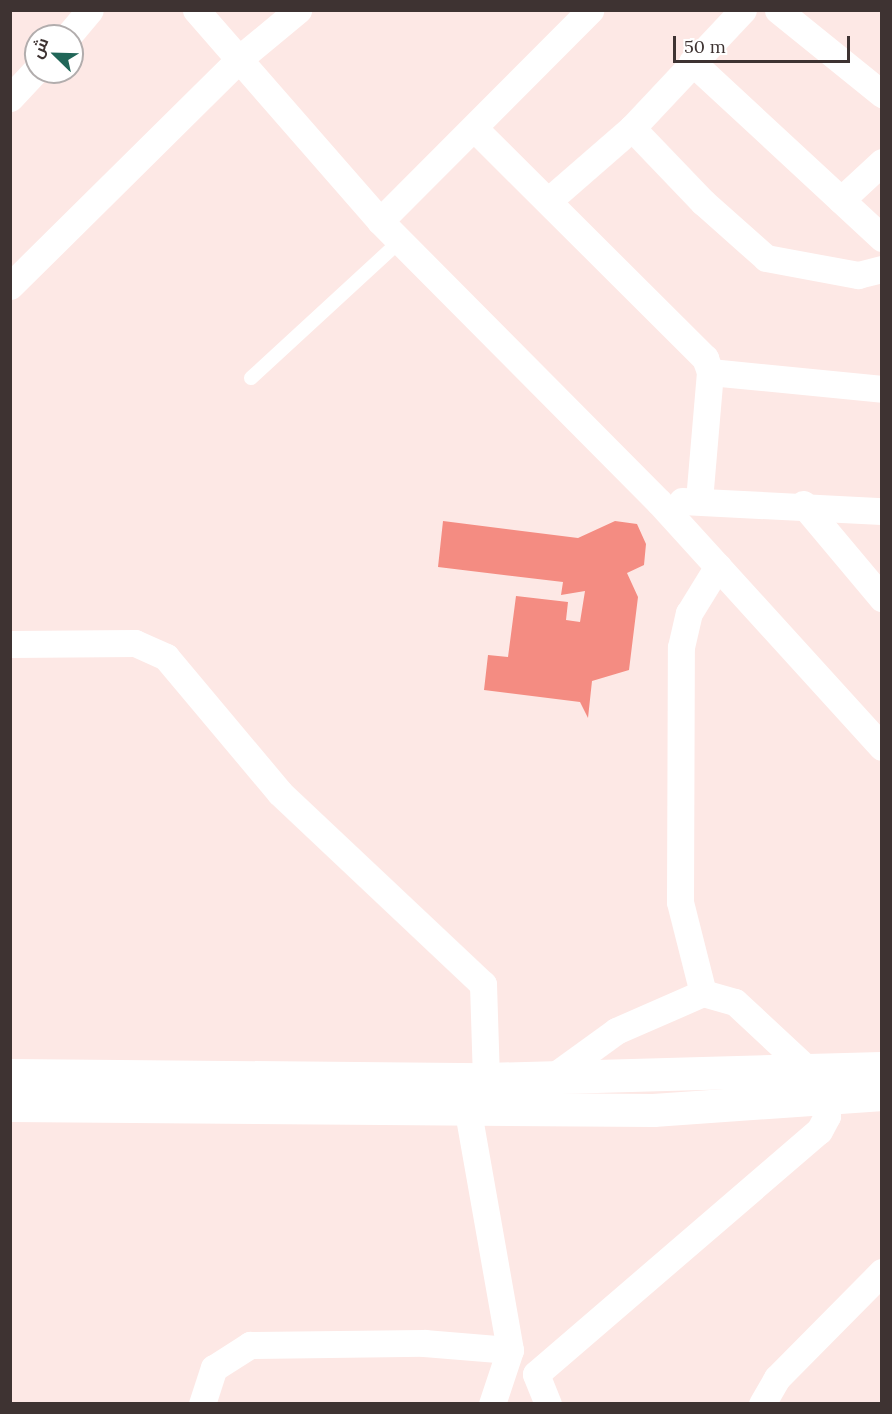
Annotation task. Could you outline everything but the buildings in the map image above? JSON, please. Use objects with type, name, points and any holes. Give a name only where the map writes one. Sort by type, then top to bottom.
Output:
[{"type":"main road","points":[[10,1104],[470,1111],[698,1108],[817,1080],[882,1068]]},
{"type":"main road","points":[[10,1075],[817,1080],[882,1094]]},
{"type":"street","points":[[78,24],[90,10]]},
{"type":"street","points":[[196,10],[380,220],[659,502],[882,747]]},
{"type":"street","points":[[10,286],[239,59],[298,10]]},
{"type":"street","points":[[380,220],[475,129],[590,10]]},
{"type":"street","points":[[548,201],[632,128],[743,10]]},
{"type":"street","points":[[778,10],[882,94]]},
{"type":"street","points":[[692,62],[882,238]]},
{"type":"street","points":[[10,98],[24,83]]},
{"type":"street","points":[[632,128],[694,195],[766,258],[858,275],[882,268]]},
{"type":"street","points":[[475,129],[692,339],[710,372],[699,500]]},
{"type":"street","points":[[842,200],[882,162]]},
{"type":"street","points":[[710,372],[882,389]]},
{"type":"street","points":[[659,502],[699,500],[803,504],[882,511]]},
{"type":"street","points":[[803,504],[882,598]]},
{"type":"street","points":[[703,993],[680,902],[681,646],[689,613],[718,566]]},
{"type":"street","points":[[10,644],[135,643],[166,657],[280,793],[483,984],[470,1111],[510,1350],[492,1404]]},
{"type":"street","points":[[502,1376],[536,1374],[809,1143],[827,1116],[817,1080],[735,1002],[703,993],[616,1030],[550,1079]]},
{"type":"street","points":[[762,1404],[777,1378],[882,1272]]},
{"type":"street","points":[[202,1404],[214,1368],[249,1345],[424,1343],[510,1350]]},
{"type":"street","points":[[536,1374],[548,1404]]},
{"type":"lane","points":[[251,378],[400,241]]}]
